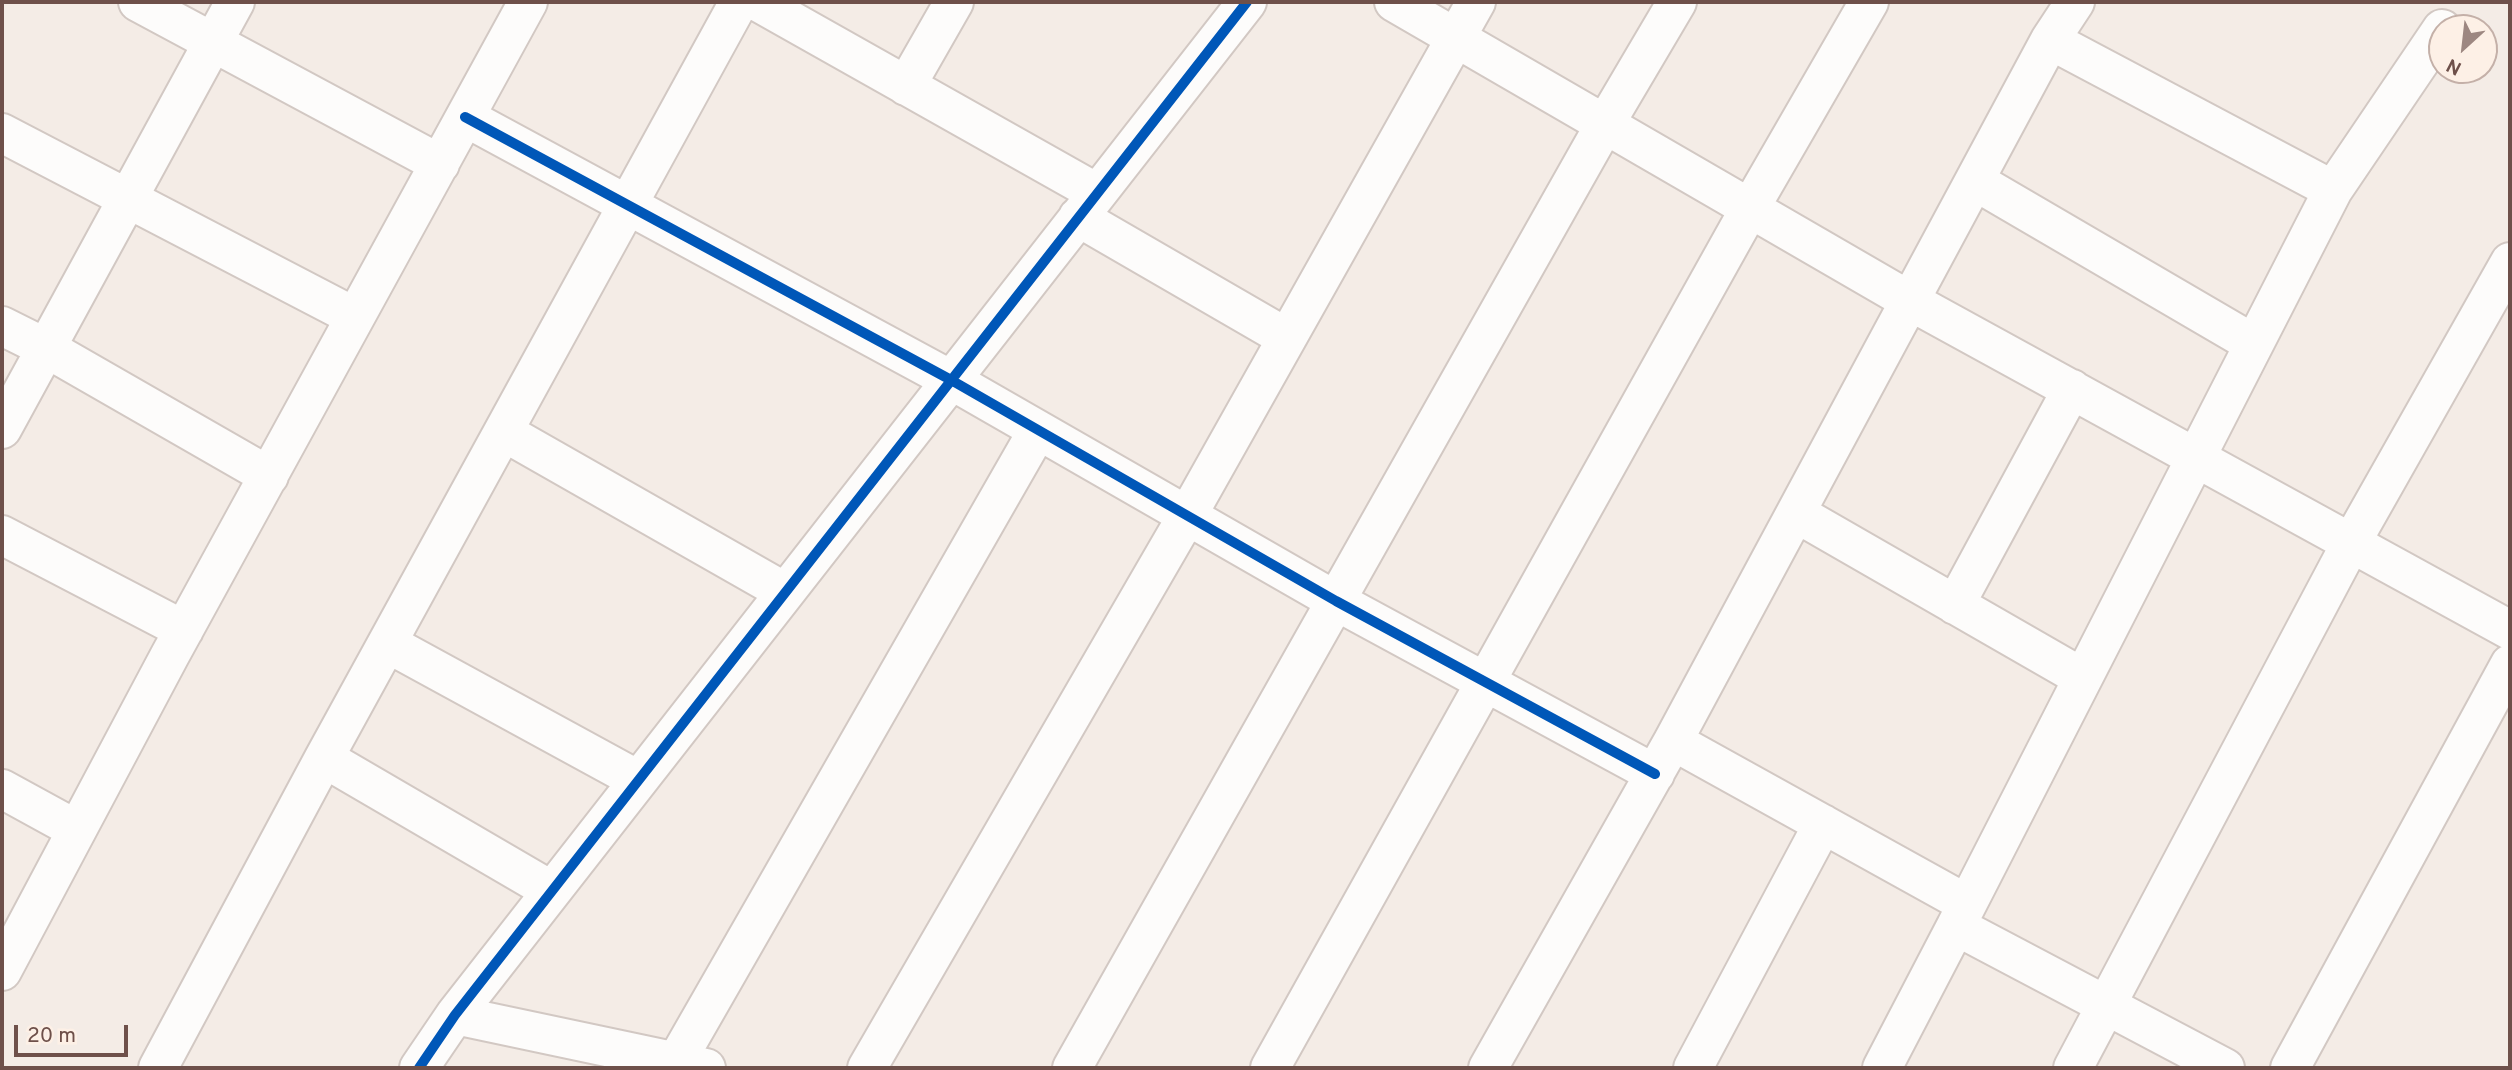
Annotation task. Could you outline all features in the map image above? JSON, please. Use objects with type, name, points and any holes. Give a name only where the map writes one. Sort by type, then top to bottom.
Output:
[{"type":"street","points":[[138,2],[440,164]]},
{"type":"street","points":[[2,429],[235,2]]},
{"type":"street","points":[[2,971],[184,630],[528,2]]},
{"type":"street","points":[[158,1068],[324,758],[739,2]]},
{"type":"street","points":[[758,2],[906,86],[1287,338]]},
{"type":"street","points":[[906,86],[954,2]]},
{"type":"street","points":[[419,1068],[454,1015],[1247,2]]},
{"type":"street","points":[[1394,2],[1910,301],[2510,630]]},
{"type":"street","points":[[867,1068],[1187,516],[1476,2]]},
{"type":"street","points":[[1072,1068],[1605,124],[1678,2]]},
{"type":"street","points":[[1270,1068],[1750,208],[1869,2]]},
{"type":"street","points":[[1488,1068],[1655,774],[2050,40],[2075,2]]},
{"type":"street","points":[[2050,40],[2333,190]]},
{"type":"street","points":[[1882,1068],[2333,190],[2428,42]]},
{"type":"street","points":[[465,117],[951,380],[1336,601],[1655,774]]},
{"type":"street","points":[[2,133],[355,317]]},
{"type":"street","points":[[1975,181],[2254,344]]},
{"type":"street","points":[[2073,1068],[2351,543],[2510,262]]},
{"type":"street","points":[[2,326],[46,348],[268,476]]},
{"type":"street","points":[[1955,605],[2072,388]]},
{"type":"street","points":[[454,1015],[691,1065],[1038,430]]},
{"type":"street","points":[[504,432],[785,592]]},
{"type":"street","points":[[1796,513],[2083,678]]},
{"type":"street","points":[[2,535],[184,630]]},
{"type":"street","points":[[387,643],[638,780]]},
{"type":"street","points":[[2290,1068],[2510,664]]},
{"type":"street","points":[[1673,741],[1823,824],[2106,1006],[2225,1068]]},
{"type":"street","points":[[324,758],[552,891]]},
{"type":"street","points":[[2,789],[77,830]]},
{"type":"street","points":[[1693,1068],[1823,824]]},
{"type":"cycle path","points":[[419,1068],[455,1015],[1247,2]]},
{"type":"cycle path","points":[[465,117],[951,380],[1336,601],[1655,774]]}]
